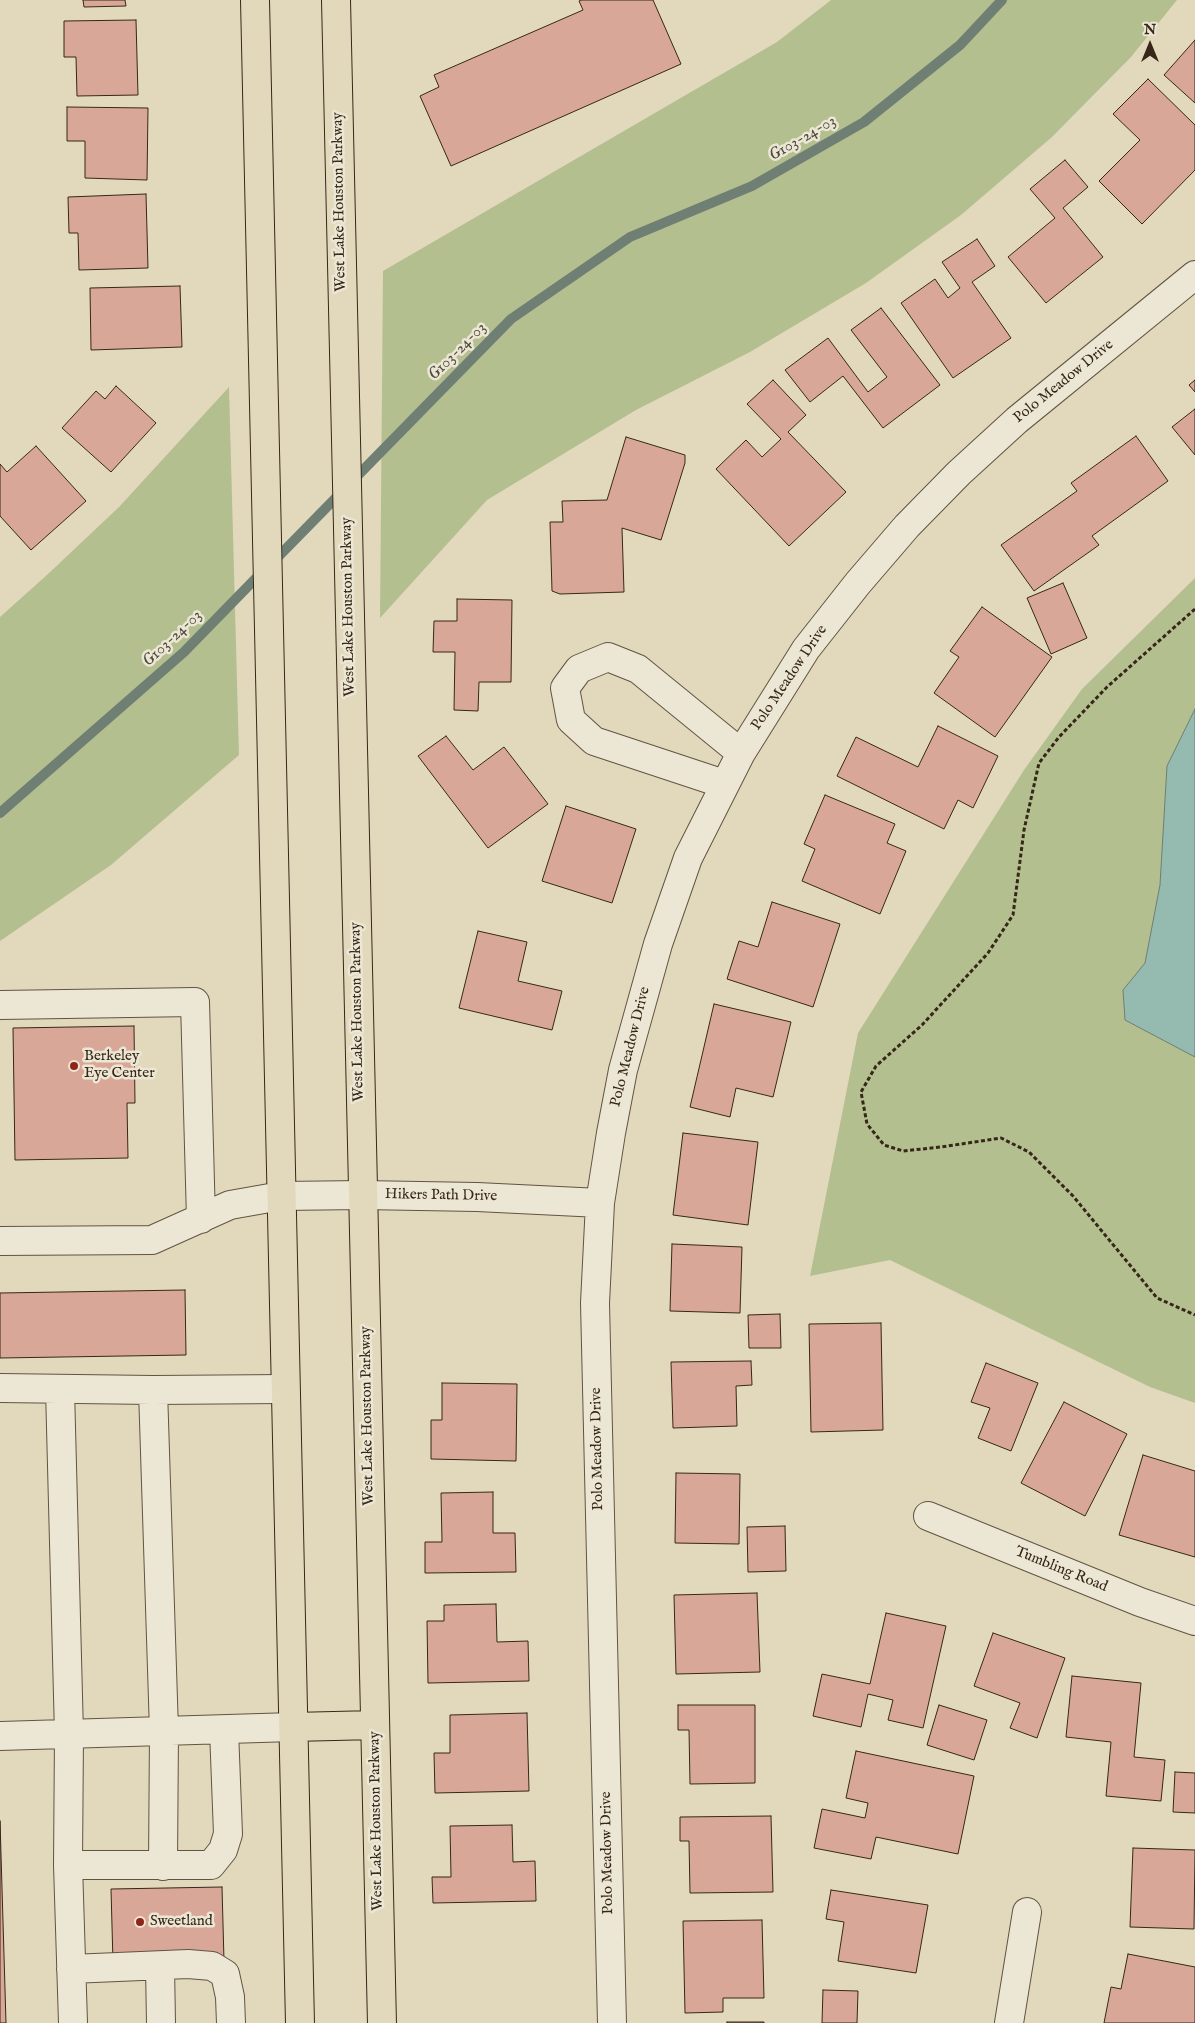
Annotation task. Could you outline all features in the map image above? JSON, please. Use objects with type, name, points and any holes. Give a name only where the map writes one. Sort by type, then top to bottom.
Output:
[{"type":"main road","points":[[255,0],[300,2023]]},
{"type":"main road","name":"West Lake Houston Parkway","points":[[336,0],[382,2023]]},
{"type":"main road","points":[[293,1727],[375,1725]]},
{"type":"street","name":"Polo Meadow Drive","points":[[612,2023],[595,1303],[600,1203],[623,1070],[658,944],[688,858],[741,752],[806,649],[858,584],[907,526],[1017,420],[1195,275]]},
{"type":"street","points":[[724,784],[594,741],[571,720],[565,688],[579,668],[608,657],[638,668],[741,752]]},
{"type":"street","points":[[0,1005],[195,1002],[201,1219]]},
{"type":"street","name":"Hikers Path Drive","points":[[0,1241],[152,1240],[230,1205],[281,1196],[362,1195],[600,1203]]},
{"type":"street","points":[[0,1388],[285,1389]]},
{"type":"street","points":[[60,1389],[69,1734],[68,1864],[73,2023]]},
{"type":"street","points":[[153,1390],[164,1731],[163,1866]]},
{"type":"street","name":"Tumbling Road","points":[[928,1516],[1140,1602],[1195,1621]]},
{"type":"street","points":[[0,1736],[293,1727]]},
{"type":"street","points":[[68,1864],[163,1866],[211,1864],[223,1850],[228,1834],[224,1730]]},
{"type":"street","points":[[1009,2023],[1028,1912]]},
{"type":"street","points":[[160,1966],[161,2023]]},
{"type":"street","points":[[71,1969],[212,1966],[225,1974],[230,1997],[231,2023]]},
{"type":"path","points":[[1195,609],[1107,687],[1059,737],[1040,763],[1024,830],[1013,915],[988,953],[922,1025],[876,1066],[861,1092],[867,1124],[884,1145],[902,1151],[941,1148],[1001,1138],[1029,1152],[1073,1196],[1158,1298],[1195,1315]]},
{"type":"green space","points":[[831,0],[1177,0],[1131,57],[1052,137],[961,215],[866,283],[750,352],[636,410],[487,500],[380,618],[383,271],[777,42]]},
{"type":"green space","points":[[229,387],[239,755],[111,865],[0,941],[0,617],[119,507]]},
{"type":"green space","points":[[1195,578],[1195,1403],[1150,1387],[890,1260],[810,1276],[858,1033],[1024,770],[1082,689]]},
{"type":"water","points":[[1195,709],[1195,1057],[1125,1020],[1123,990],[1145,963],[1160,885],[1167,766]]},
{"type":"building","points":[[83,0],[125,0],[126,6],[84,7]]},
{"type":"building","points":[[653,0],[681,64],[451,166],[420,96],[439,87],[434,75],[583,10],[579,1]]},
{"type":"building","points":[[136,20],[138,95],[77,96],[76,57],[64,57],[64,21]]},
{"type":"building","points":[[1195,40],[1195,103],[1164,75]]},
{"type":"building","points":[[1148,79],[1195,125],[1195,170],[1142,224],[1099,181],[1140,140],[1113,114]]},
{"type":"building","points":[[67,107],[148,108],[147,180],[85,178],[85,141],[67,141]]},
{"type":"building","points":[[1065,160],[1088,187],[1063,208],[1103,257],[1046,303],[1008,257],[1055,218],[1030,189]]},
{"type":"building","points":[[146,194],[148,268],[79,270],[78,233],[69,233],[68,197]]},
{"type":"building","points":[[977,239],[995,266],[972,282],[1011,338],[953,378],[901,303],[935,279],[948,298],[960,288],[942,262]]},
{"type":"building","points":[[180,286],[182,347],[91,350],[90,288]]},
{"type":"building","points":[[881,308],[940,385],[883,428],[843,376],[810,402],[785,370],[828,338],[868,392],[887,377],[851,330]]},
{"type":"building","points":[[773,380],[806,415],[788,432],[846,492],[789,546],[716,469],[746,440],[762,457],[781,439],[747,404]]},
{"type":"building","points":[[1195,380],[1195,392],[1189,385]]},
{"type":"building","points":[[116,386],[156,423],[111,472],[62,428],[96,391],[105,399]]},
{"type":"building","points":[[1195,409],[1195,455],[1172,427]]},
{"type":"building","points":[[1136,436],[1168,481],[1092,536],[1099,545],[1034,591],[1001,545],[1077,491],[1071,483]]},
{"type":"building","points":[[626,437],[685,455],[685,463],[661,540],[622,528],[624,592],[560,594],[552,591],[550,522],[563,522],[562,501],[607,500]]},
{"type":"building","points":[[36,446],[86,501],[31,550],[0,516],[0,464],[7,472]]},
{"type":"building","points":[[1063,583],[1087,638],[1051,654],[1027,598]]},
{"type":"building","points":[[457,599],[512,600],[511,682],[479,682],[478,711],[454,710],[455,652],[433,652],[434,621],[457,621]]},
{"type":"building","points":[[982,607],[1052,657],[995,737],[934,693],[959,657],[950,651]]},
{"type":"building","points":[[938,726],[998,756],[973,808],[958,800],[944,829],[837,776],[856,737],[918,767]]},
{"type":"building","points":[[446,736],[473,770],[504,747],[548,804],[488,848],[418,756]]},
{"type":"building","points":[[825,795],[895,824],[887,843],[906,851],[880,914],[802,881],[815,849],[804,844]]},
{"type":"building","points":[[566,806],[636,829],[612,903],[542,881]]},
{"type":"building","points":[[772,902],[840,924],[813,1007],[727,979],[739,941],[758,947]]},
{"type":"building","points":[[478,931],[527,942],[518,981],[562,991],[552,1030],[459,1008]]},
{"type":"building","points":[[714,1004],[791,1022],[773,1097],[736,1088],[730,1117],[690,1107]]},
{"type":"building","name":"Berkeley Eye Center","points":[[134,1026],[135,1103],[127,1103],[128,1158],[15,1160],[13,1028]]},
{"type":"building","points":[[683,1133],[758,1142],[748,1225],[673,1215]]},
{"type":"building","points":[[672,1244],[742,1247],[740,1313],[670,1311]]},
{"type":"building","points":[[185,1290],[186,1355],[0,1358],[0,1293]]},
{"type":"building","points":[[780,1314],[781,1348],[749,1348],[748,1315]]},
{"type":"building","points":[[881,1323],[883,1430],[811,1432],[809,1324]]},
{"type":"building","points":[[751,1361],[752,1385],[736,1386],[737,1426],[673,1428],[671,1362]]},
{"type":"building","points":[[986,1363],[1038,1383],[1011,1451],[978,1438],[990,1408],[971,1402]]},
{"type":"building","points":[[442,1383],[517,1384],[516,1461],[431,1459],[431,1420],[442,1420]]},
{"type":"building","points":[[1064,1402],[1127,1434],[1085,1516],[1021,1483]]},
{"type":"building","points":[[1143,1455],[1195,1471],[1195,1557],[1119,1535]]},
{"type":"building","points":[[676,1473],[740,1474],[739,1544],[675,1543]]},
{"type":"building","points":[[493,1492],[493,1533],[515,1533],[516,1572],[425,1573],[425,1542],[442,1542],[441,1493]]},
{"type":"building","points":[[785,1526],[786,1571],[748,1572],[747,1527]]},
{"type":"building","points":[[757,1593],[760,1672],[676,1674],[674,1595]]},
{"type":"building","points":[[496,1604],[497,1642],[528,1641],[529,1681],[428,1683],[427,1621],[444,1621],[444,1605]]},
{"type":"building","points":[[886,1613],[946,1626],[923,1728],[888,1720],[893,1700],[868,1694],[861,1727],[813,1716],[822,1674],[870,1684]]},
{"type":"building","points":[[993,1633],[1065,1658],[1037,1738],[1010,1728],[1020,1703],[974,1686]]},
{"type":"building","points":[[1072,1676],[1141,1683],[1134,1757],[1165,1760],[1161,1801],[1106,1796],[1111,1742],[1066,1737]]},
{"type":"building","points":[[678,1705],[755,1705],[755,1783],[690,1784],[689,1730],[678,1730]]},
{"type":"building","points":[[939,1705],[987,1720],[974,1760],[927,1745]]},
{"type":"building","points":[[527,1713],[529,1791],[435,1793],[434,1753],[450,1753],[450,1715]]},
{"type":"building","points":[[856,1751],[974,1776],[958,1854],[876,1837],[871,1859],[814,1848],[822,1809],[865,1818],[868,1803],[846,1798]]},
{"type":"building","points":[[1175,1772],[1195,1773],[1195,1813],[1173,1812]]},
{"type":"building","points":[[771,1816],[773,1892],[690,1893],[689,1841],[680,1841],[680,1817]]},
{"type":"building","points":[[0,1821],[6,2023],[0,2023]]},
{"type":"building","points":[[512,1825],[513,1862],[535,1861],[536,1901],[433,1903],[432,1877],[451,1877],[450,1826]]},
{"type":"building","points":[[1133,1848],[1195,1850],[1194,1929],[1130,1927]]},
{"type":"building","points":[[222,1887],[224,1961],[113,1963],[111,1889]]},
{"type":"building","points":[[831,1890],[928,1905],[916,1973],[838,1961],[844,1922],[826,1919]]},
{"type":"building","points":[[762,1920],[764,1998],[723,1998],[723,2012],[685,2013],[683,1921]]},
{"type":"building","points":[[1128,1954],[1195,1967],[1195,2023],[1104,2023],[1111,1987],[1121,1989]]},
{"type":"building","points":[[823,1990],[858,1991],[857,2023],[822,2023]]},
{"type":"building","points":[[764,2022],[764,2023],[727,2023]]},
{"type":"waterway","name":"G103-24-03","points":[[273,562],[511,319],[630,237],[752,186],[864,122],[960,45],[1002,0]]},
{"type":"waterway","name":"G103-24-03","points":[[0,813],[184,652],[262,572]]},
{"type":"place","name":"Berkeley Eye Center","points":[[74,1066]]},
{"type":"place","name":"Sweetland","points":[[140,1922]]}]
